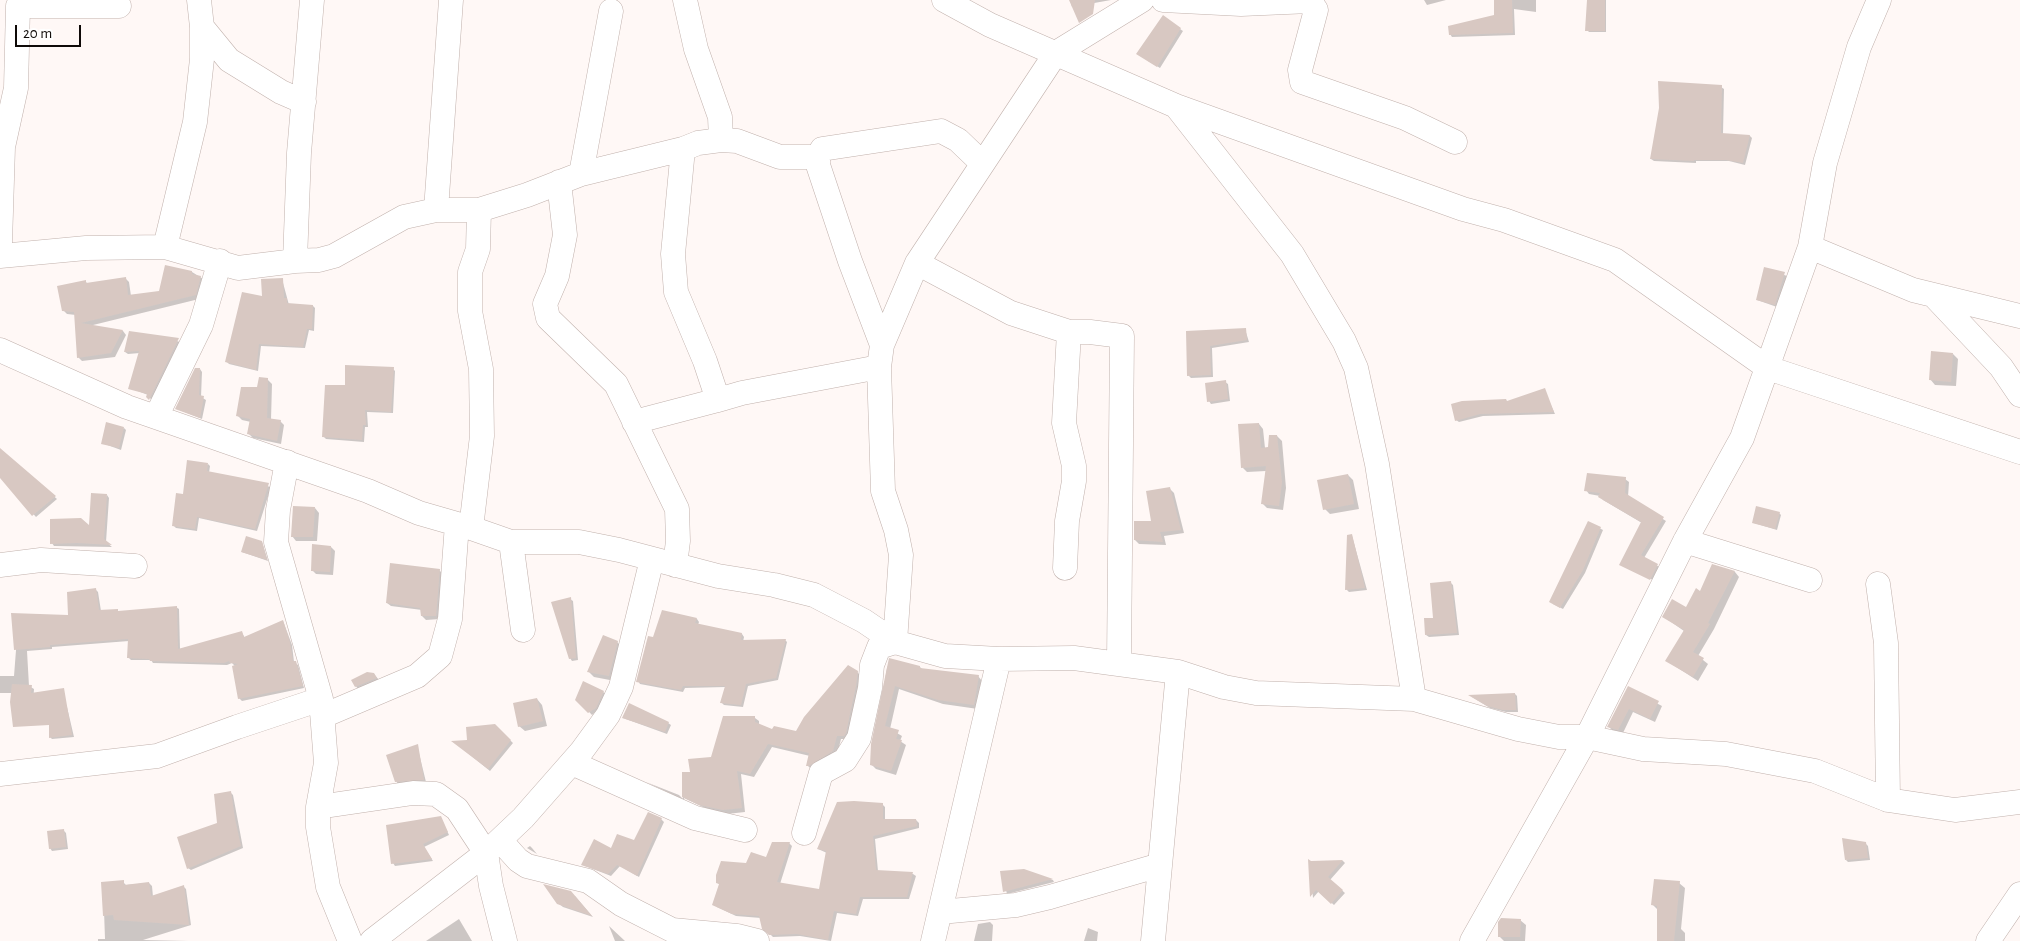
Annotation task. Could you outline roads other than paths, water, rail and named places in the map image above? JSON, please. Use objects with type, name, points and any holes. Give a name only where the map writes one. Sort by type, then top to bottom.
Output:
[{"type":"street","points":[[165,247],[195,122],[202,59],[202,27],[199,0]]},
{"type":"street","points":[[295,261],[312,0]]},
{"type":"street","points":[[436,210],[451,0]]},
{"type":"street","points":[[686,0],[696,49],[720,117],[721,140]]},
{"type":"street","points":[[944,0],[990,25],[1176,106],[1462,209],[1504,220],[1615,260],[1768,368],[2020,452]]},
{"type":"street","points":[[880,356],[917,263],[1056,53],[1142,0]]},
{"type":"street","points":[[1163,0],[1241,4],[1310,1],[1316,10],[1300,70],[1302,82],[1405,118],[1455,142]]},
{"type":"street","points":[[1472,941],[1586,737],[1685,541],[1742,438],[1810,248],[1825,162],[1859,47],[1879,0]]},
{"type":"street","points":[[18,3],[119,6]]},
{"type":"street","points":[[0,20],[6,19],[18,3]]},
{"type":"street","points":[[0,243],[4,147],[16,88],[18,3]]},
{"type":"street","points":[[611,11],[570,178],[565,235],[557,276],[545,304],[548,318],[616,384],[677,509],[678,541],[675,565]]},
{"type":"street","points":[[202,27],[229,60],[281,92],[304,102]]},
{"type":"street","points":[[1176,106],[1292,254],[1344,341],[1356,368],[1377,464],[1414,699]]},
{"type":"street","points":[[895,642],[901,555],[896,530],[883,491],[880,356],[818,166],[818,157],[822,149],[940,131],[958,140],[982,163]]},
{"type":"street","points":[[0,256],[86,248],[165,247],[238,268],[319,260],[334,256],[404,217],[436,210],[479,210],[527,195],[570,178],[684,149],[698,143],[721,140],[737,141],[780,157],[818,157]]},
{"type":"street","points":[[684,149],[673,254],[676,292],[705,362],[718,400]]},
{"type":"street","points":[[0,774],[157,756],[322,708],[417,676],[440,656],[450,619],[464,526],[482,436],[480,363],[470,311],[470,272],[478,249],[479,210]]},
{"type":"street","points":[[1810,248],[1936,298],[2020,316]]},
{"type":"street","points":[[156,417],[201,326],[220,262]]},
{"type":"street","points":[[917,263],[1011,313],[1069,332],[1090,332],[1122,336],[1119,663]]},
{"type":"street","points":[[1936,298],[2001,367],[2020,395]]},
{"type":"street","points":[[1065,568],[1067,521],[1074,481],[1074,466],[1064,423],[1069,332]]},
{"type":"street","points":[[3,354],[127,407],[368,491],[419,513],[511,542],[579,542],[718,576],[774,585],[814,595],[864,621],[895,642],[944,656],[999,659],[1074,658],[1178,672],[1224,687],[1256,693],[1414,699],[1518,729],[1559,737],[1586,737],[1643,749],[1726,754],[1815,771],[1888,800],[1955,810],[2020,802]]},
{"type":"street","points":[[634,422],[880,356]]},
{"type":"street","points":[[286,462],[278,510],[276,542],[322,708],[326,763],[318,807],[318,827],[328,887],[350,941]]},
{"type":"street","points":[[1685,541],[1810,580]]},
{"type":"street","points":[[511,542],[523,630]]},
{"type":"street","points":[[372,941],[493,846],[542,798],[572,763],[608,715],[621,687],[652,559]]},
{"type":"street","points":[[0,565],[41,560],[136,566]]},
{"type":"street","points":[[1878,584],[1886,643],[1888,800]]},
{"type":"street","points":[[804,832],[821,773],[845,760],[859,738],[870,688],[872,665],[879,647],[895,642]]},
{"type":"street","points":[[933,941],[999,659]]},
{"type":"street","points":[[1153,941],[1178,672]]},
{"type":"street","points":[[572,763],[695,818],[745,830]]},
{"type":"street","points":[[318,807],[413,793],[436,794],[457,809],[493,846],[527,866],[588,882],[621,904],[672,930],[737,936],[757,941]]},
{"type":"street","points":[[493,846],[491,886],[505,941]]},
{"type":"street","points":[[940,912],[1033,901],[1160,864]]},
{"type":"street","points":[[1988,941],[2020,894]]}]
